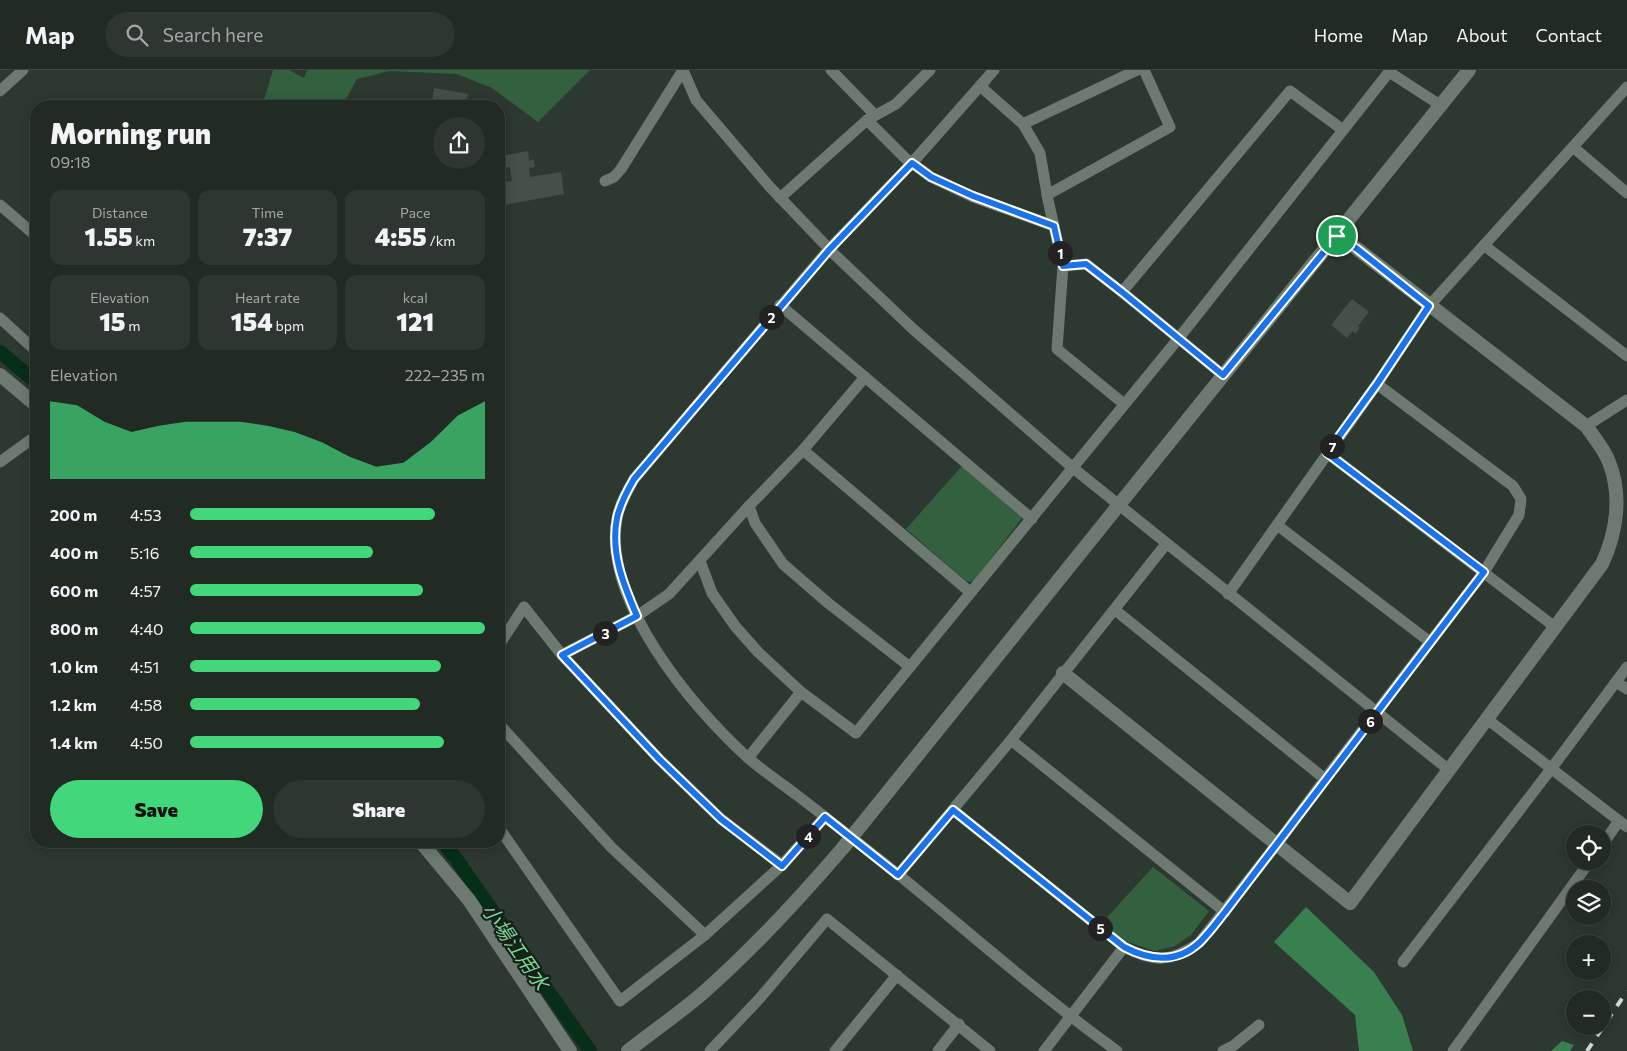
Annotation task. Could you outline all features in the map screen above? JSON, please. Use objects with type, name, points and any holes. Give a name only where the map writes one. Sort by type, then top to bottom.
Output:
[{"type":"street","points":[[0,92],[23,70]]},
{"type":"street","points":[[605,182],[614,177],[621,169],[683,70]]},
{"type":"street","points":[[683,70],[696,100],[780,198],[829,250],[913,329],[1072,468],[1449,770]]},
{"type":"street","points":[[831,70],[905,158],[931,177],[973,196],[1054,226]]},
{"type":"street","points":[[780,198],[871,118],[896,104],[930,70]]},
{"type":"street","points":[[994,70],[912,163],[829,250],[780,305],[634,479],[623,499],[617,518],[616,555],[624,586],[637,616],[659,654],[700,709],[748,758],[866,849],[1070,1017],[1117,1051]]},
{"type":"street","points":[[1023,124],[1137,70]]},
{"type":"street","points":[[1047,195],[1170,127],[1144,70]]},
{"type":"street","points":[[628,1051],[703,993],[755,945],[798,900],[849,841],[1469,70]]},
{"type":"street","points":[[700,561],[712,593],[735,626],[758,652],[801,692],[856,733],[1178,339],[1389,72],[1440,105]]},
{"type":"street","points":[[980,86],[1023,124],[1040,153],[1047,195],[1063,266],[1057,349],[1124,404]]},
{"type":"street","points":[[1228,594],[1377,384],[1429,306],[1627,87]]},
{"type":"street","points":[[1122,292],[1290,92],[1343,130]]},
{"type":"street","points":[[1573,148],[1627,192]]},
{"type":"street","points":[[0,204],[30,231]]},
{"type":"street","points":[[1063,673],[1350,903],[1602,564],[1609,549],[1616,514],[1614,477],[1608,461],[1586,426],[1356,248],[1337,236]]},
{"type":"street","points":[[1485,246],[1627,356]]},
{"type":"street","points":[[1063,266],[1086,264],[1223,375]]},
{"type":"street","points":[[780,305],[1032,519]]},
{"type":"street","points":[[0,318],[30,346]]},
{"type":"street","points":[[0,375],[30,400]]},
{"type":"street","points":[[562,655],[637,616],[668,594],[749,506],[804,450],[865,377]]},
{"type":"street","points":[[953,810],[1124,947],[1152,958],[1168,958],[1184,953],[1199,943],[1225,912],[1484,572],[1519,515],[1521,499],[1513,486],[1377,384]]},
{"type":"street","points":[[1586,426],[1627,400]]},
{"type":"street","points":[[0,462],[30,440]]},
{"type":"street","points":[[804,450],[970,592]]},
{"type":"street","points":[[1327,453],[1555,627]]},
{"type":"street","points":[[749,506],[755,523],[783,564],[828,603],[910,667]]},
{"type":"street","points":[[1277,525],[1430,642]]},
{"type":"street","points":[[898,875],[1011,740],[1166,544]]},
{"type":"street","points":[[505,635],[524,607],[562,655],[659,759],[721,819],[782,866]]},
{"type":"street","points":[[1115,610],[1325,779]]},
{"type":"street","points":[[1403,962],[1627,667]]},
{"type":"street","points":[[1616,682],[1627,689]]},
{"type":"street","points":[[748,758],[801,692]]},
{"type":"street","points":[[1487,719],[1623,824],[1611,836]]},
{"type":"street","points":[[505,731],[611,847],[705,935]]},
{"type":"street","points":[[1011,740],[1225,912]]},
{"type":"street","points":[[505,837],[620,1001],[705,935],[782,866],[825,817]]},
{"type":"street","points":[[426,848],[469,900],[570,1051]]},
{"type":"street","points":[[1453,1051],[1584,870]]},
{"type":"street","points":[[710,1051],[760,998],[827,919],[990,1051]]},
{"type":"street","points":[[1044,1051],[1124,947]]},
{"type":"street","points":[[835,1051],[896,975]]},
{"type":"street","points":[[938,1051],[959,1024]]},
{"type":"street","points":[[1223,1051],[1233,1046],[1259,1025]]},
{"type":"green space","points":[[273,70],[289,70],[304,78],[307,70],[590,70],[538,122],[492,88],[457,74],[389,71],[357,79],[345,100],[264,100]]},
{"type":"green space","points":[[962,466],[1022,518],[973,582],[966,581],[906,529]]},
{"type":"green space","points":[[1153,867],[1209,911],[1191,935],[1175,946],[1155,951],[1125,941],[1101,924]]},
{"type":"green space","points":[[1306,907],[1374,972],[1402,1015],[1413,1051],[1359,1051],[1355,1015],[1274,942]]},
{"type":"green space","points":[[1562,1041],[1574,1045],[1570,1051],[1551,1051]]},
{"type":"building","points":[[434,88],[468,94],[466,100],[432,100]]},
{"type":"building","points":[[528,151],[529,161],[534,159],[535,167],[529,168],[530,177],[561,172],[564,194],[505,205],[505,182],[512,181],[510,167],[505,168],[505,155]]},
{"type":"building","points":[[1352,299],[1369,312],[1358,326],[1360,328],[1355,334],[1353,331],[1347,338],[1331,325]]},
{"type":"waterway","name":"小場江用水","points":[[0,352],[30,377]]},
{"type":"waterway","name":"小場江用水","points":[[448,848],[590,1051]]},
{"type":"railway","points":[[1587,1051],[1627,991]]},
{"type":"route","points":[[912,163],[931,177],[973,196],[1054,226],[1063,266],[1086,264],[1223,375],[1337,236],[1356,248],[1429,306],[1377,384],[1327,453],[1484,572],[1225,912],[1199,943],[1184,953],[1168,958],[1152,958],[1124,947],[953,810],[898,875],[825,817],[782,866],[721,819],[659,759],[562,655],[637,616],[624,586],[618,563],[615,539],[617,518],[623,499],[634,479],[780,305],[829,250],[912,163]]}]
